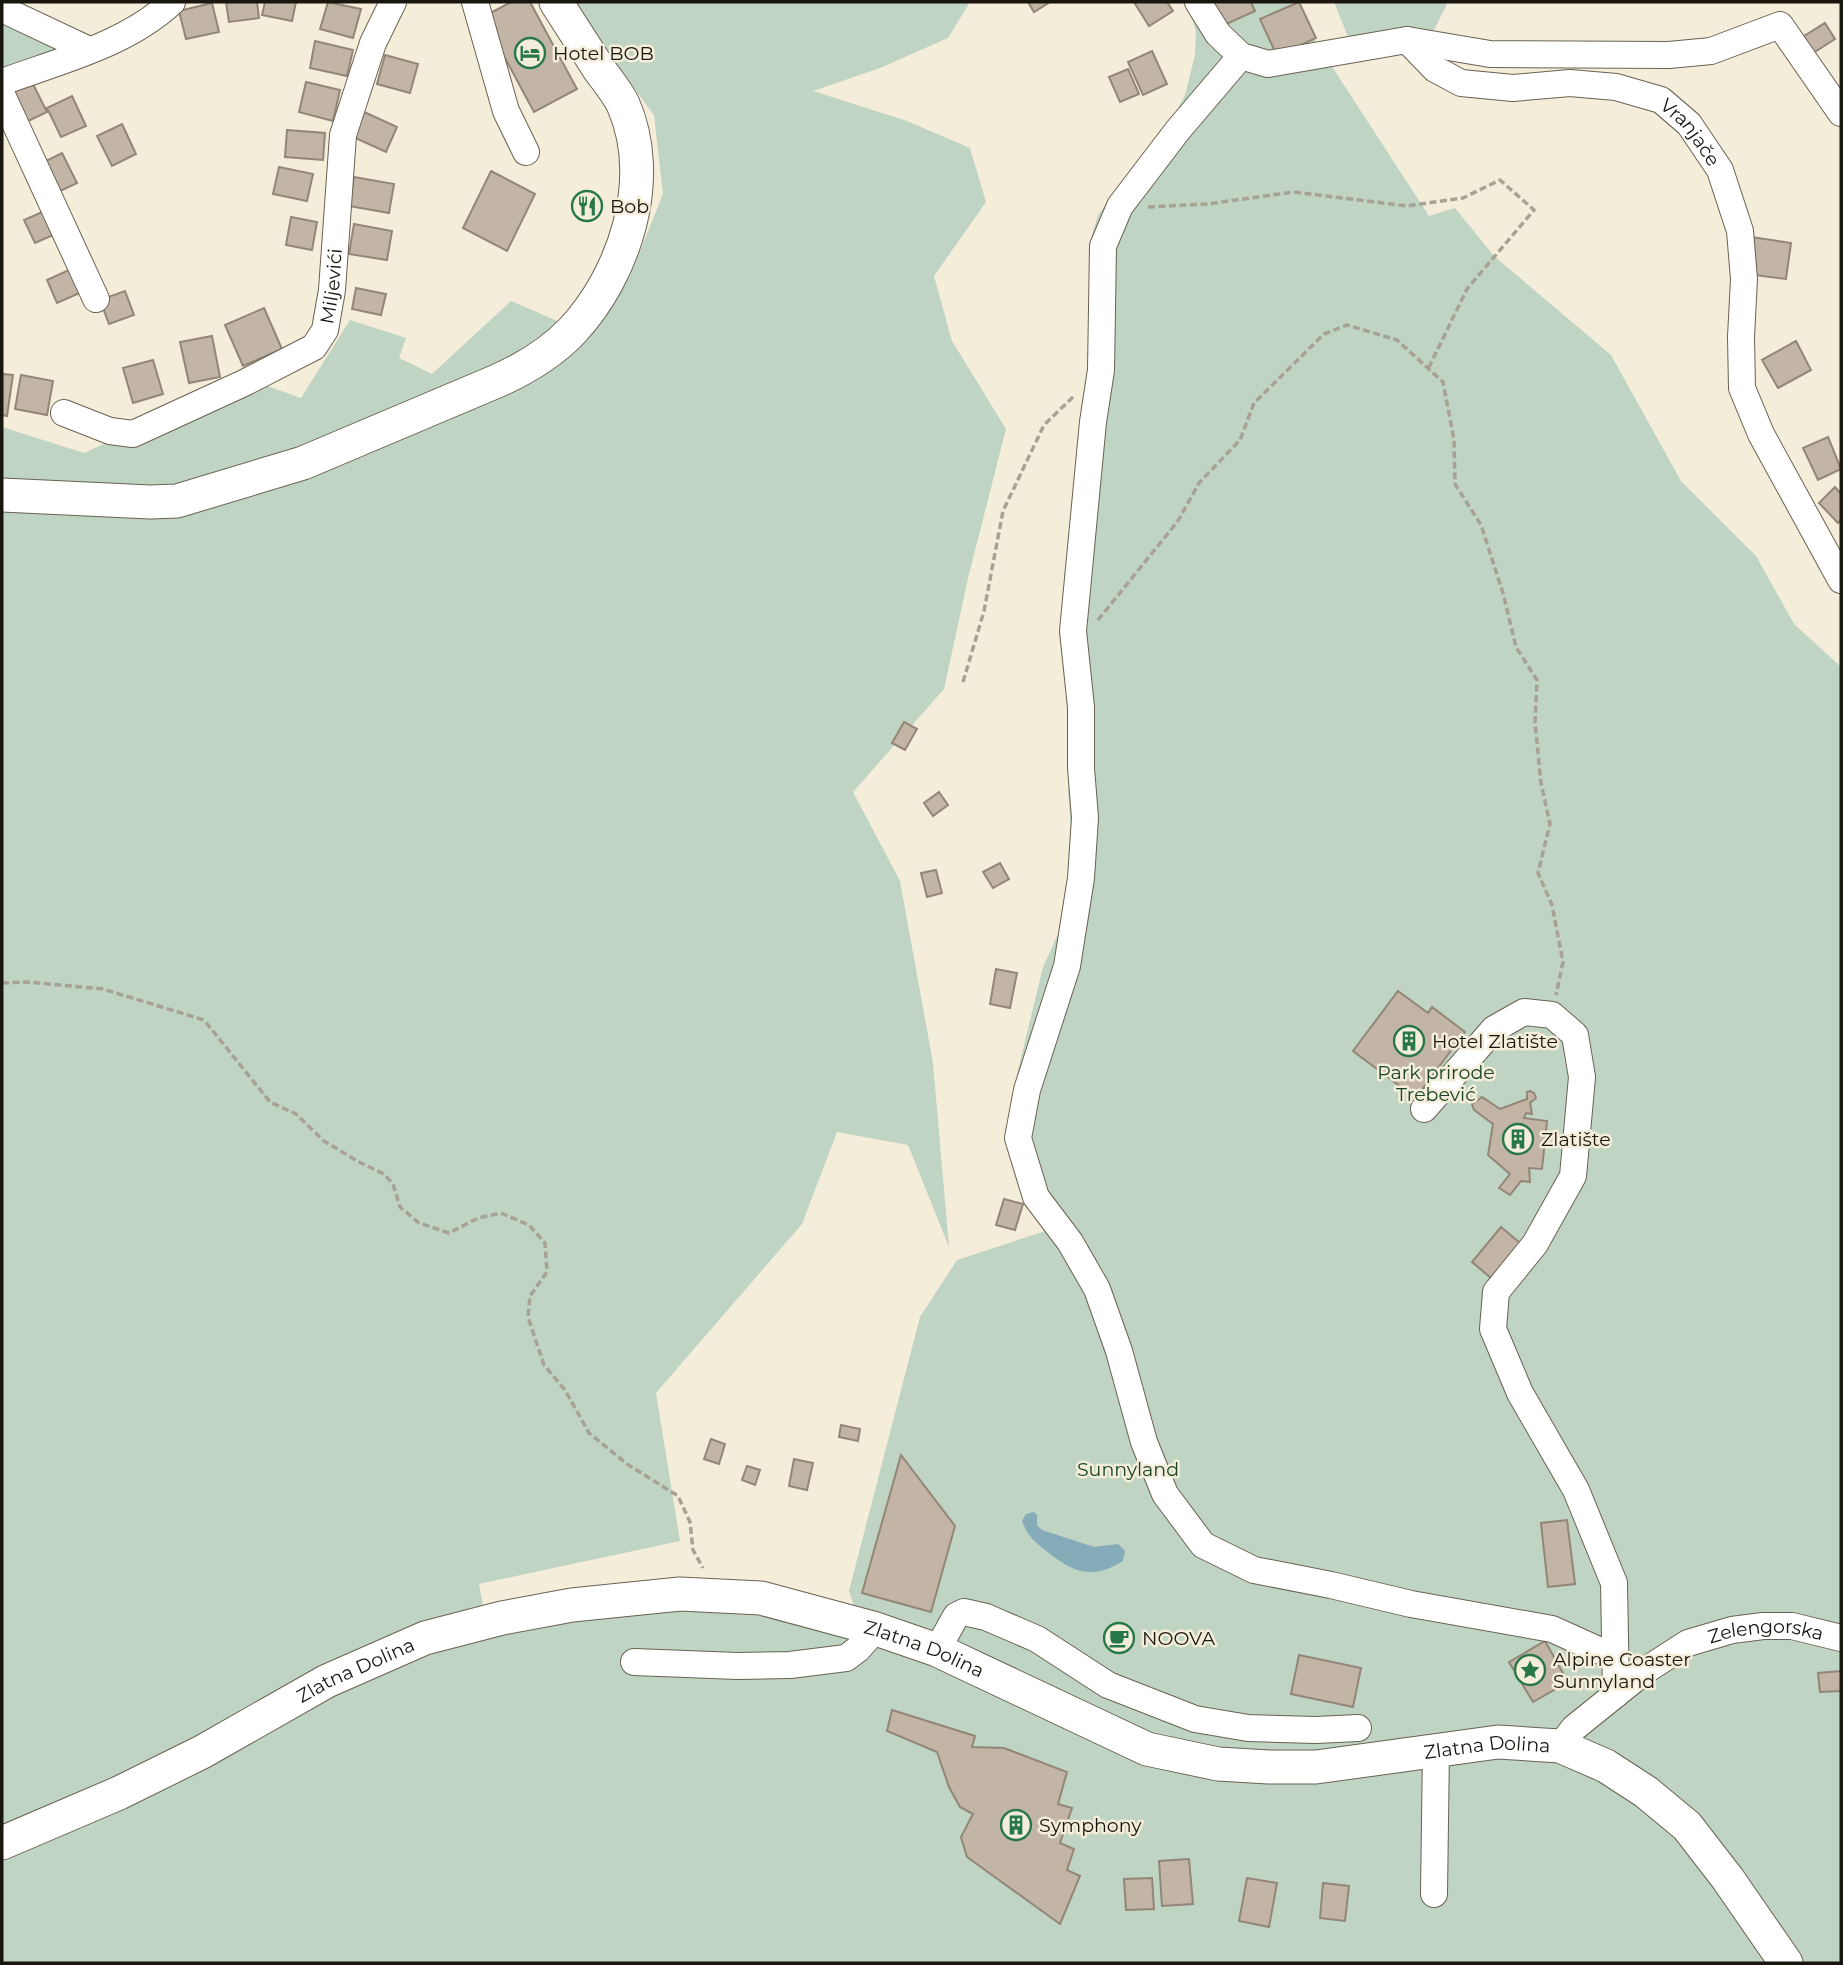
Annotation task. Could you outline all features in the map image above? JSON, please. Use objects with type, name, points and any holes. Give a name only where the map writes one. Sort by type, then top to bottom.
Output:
[{"type":"main road","points":[[2,495],[149,502],[177,501],[209,493],[303,463],[497,381],[525,368],[569,333],[593,305],[611,276],[626,237],[636,191],[635,145],[623,104],[556,2]]},
{"type":"main road","name":"Zlatna Dolina","points":[[2,1843],[119,1793],[202,1752],[327,1681],[425,1639],[502,1618],[572,1605],[680,1594],[761,1598],[876,1629],[937,1650],[1147,1749],[1217,1764],[1316,1767],[1376,1760],[1436,1748],[1498,1742],[1560,1746],[1606,1766],[1646,1792],[1687,1826],[1728,1879],[1786,1963]]},
{"type":"street","points":[[2,82],[137,29],[172,2]]},
{"type":"street","name":"Miljevići","points":[[64,413],[110,431],[132,434],[244,383],[314,346],[325,330],[332,290],[343,135],[373,43],[393,2]]},
{"type":"street","points":[[475,2],[506,111],[526,152]]},
{"type":"street","points":[[1198,2],[1218,34],[1241,56],[1268,64],[1407,40],[1490,54],[1669,55],[1711,51],[1780,25],[1841,113]]},
{"type":"street","points":[[2,9],[89,50]]},
{"type":"street","name":"Vranjače","points":[[1407,40],[1435,69],[1461,83],[1513,88],[1570,83],[1616,87],[1661,100],[1689,124],[1720,170],[1740,231],[1744,279],[1742,388],[1761,434],[1841,580]]},
{"type":"street","points":[[1241,56],[1178,130],[1120,206],[1103,246],[1101,370],[1093,422],[1073,631],[1081,707],[1081,768],[1085,818],[1081,878],[1067,966],[1027,1090],[1018,1138],[1036,1197],[1063,1232],[1097,1289],[1119,1351],[1144,1442],[1165,1494],[1203,1545],[1254,1570],[1411,1604],[1552,1629],[1614,1657]]},
{"type":"street","points":[[2,95],[96,299]]},
{"type":"street","points":[[1424,1110],[1494,1029],[1524,1012],[1552,1015],[1575,1035],[1582,1077],[1573,1177],[1535,1244],[1496,1292],[1493,1329],[1520,1393],[1576,1490],[1614,1583],[1616,1694]]},
{"type":"street","points":[[937,1650],[956,1616],[964,1612],[986,1617],[1037,1639],[1108,1685],[1195,1719],[1248,1728],[1359,1728]]},
{"type":"street","name":"Zelengorska","points":[[1560,1746],[1574,1728],[1616,1694],[1688,1643],[1732,1630],[1763,1626],[1792,1626],[1841,1638]]},
{"type":"street","points":[[634,1662],[738,1666],[790,1665],[846,1658],[876,1629]]},
{"type":"street","points":[[1434,1894],[1436,1748]]},
{"type":"path","points":[[1114,221],[1150,206],[1207,204],[1294,192],[1407,206],[1463,198],[1500,180],[1534,210],[1467,289],[1428,368]]},
{"type":"path","points":[[1073,631],[1100,618],[1178,521],[1199,484],[1240,440],[1254,403],[1324,334],[1347,325],[1397,340],[1443,382],[1454,440],[1455,484],[1481,525],[1503,593],[1516,647],[1537,680],[1535,723],[1541,783],[1550,824],[1538,873],[1552,905],[1563,962],[1552,1015]]},
{"type":"path","points":[[963,682],[984,611],[1003,511],[1044,425],[1101,370]]},
{"type":"path","points":[[2,983],[28,982],[103,989],[204,1020],[270,1102],[296,1114],[324,1140],[384,1174],[393,1184],[400,1207],[419,1223],[449,1233],[478,1218],[501,1213],[529,1225],[545,1243],[547,1272],[530,1296],[528,1317],[544,1365],[565,1390],[589,1433],[627,1464],[678,1496],[690,1522],[694,1549],[709,1578],[727,1596]]},
{"type":"green space","points":[[574,2],[970,2],[948,38],[880,68],[813,91],[907,121],[970,148],[986,202],[934,276],[952,341],[1006,429],[969,574],[944,689],[853,792],[900,881],[933,1063],[949,1247],[908,1145],[837,1132],[802,1224],[656,1393],[680,1541],[479,1584],[486,1621],[764,1603],[971,1658],[930,1629],[854,1606],[849,1591],[920,1317],[957,1260],[1045,1231],[1045,1213],[1011,1113],[1018,1070],[1043,967],[1069,910],[1071,832],[1068,789],[1072,760],[1064,577],[1095,303],[1092,235],[1098,215],[1173,118],[1185,95],[1195,55],[1196,31],[1183,2],[1290,2],[1429,216],[1455,208],[1494,256],[1611,355],[1681,481],[1756,556],[1794,624],[1841,667],[1841,1963],[2,1963],[2,427],[84,453],[248,379],[301,398],[350,320],[406,338],[399,358],[432,374],[511,301],[590,335],[631,274],[663,194],[654,115],[585,22]]},
{"type":"green space","points":[[1334,2],[1448,2],[1434,30],[1348,37]]},
{"type":"green space","points":[[2,24],[60,48],[2,72]]},
{"type":"water","points":[[1034,1512],[1037,1515],[1037,1525],[1042,1530],[1094,1547],[1118,1544],[1125,1551],[1123,1561],[1101,1571],[1074,1569],[1038,1544],[1026,1530],[1022,1521],[1026,1514]]},
{"type":"building","points":[[226,2],[257,2],[259,18],[229,22]]},
{"type":"building","points":[[265,2],[296,2],[292,21],[262,15]]},
{"type":"building","points":[[328,2],[361,9],[353,38],[320,29]]},
{"type":"building","name":"Hotel BOB","points":[[511,2],[530,2],[577,89],[534,112],[483,17]]},
{"type":"building","points":[[1028,2],[1050,2],[1034,12]]},
{"type":"building","points":[[1134,2],[1167,2],[1173,11],[1149,26]]},
{"type":"building","points":[[1211,2],[1251,2],[1255,11],[1222,26]]},
{"type":"building","points":[[1299,2],[1316,38],[1277,56],[1260,19]]},
{"type":"building","points":[[212,3],[219,32],[186,39],[179,11]]},
{"type":"building","points":[[1825,23],[1835,39],[1807,57],[1796,41]]},
{"type":"building","points":[[315,41],[353,50],[347,76],[310,68]]},
{"type":"building","points":[[1152,51],[1167,84],[1143,95],[1128,62]]},
{"type":"building","points":[[385,55],[418,64],[410,93],[377,84]]},
{"type":"building","points":[[1128,69],[1139,94],[1120,102],[1109,77]]},
{"type":"building","points":[[30,78],[47,112],[22,124],[6,91]]},
{"type":"building","points":[[306,82],[340,90],[333,121],[299,112]]},
{"type":"building","points":[[72,96],[86,126],[61,137],[47,108]]},
{"type":"building","points":[[362,111],[397,127],[386,152],[351,136]]},
{"type":"building","points":[[122,124],[136,154],[112,166],[97,136]]},
{"type":"building","points":[[287,130],[325,133],[323,160],[285,157]]},
{"type":"building","points":[[62,153],[77,183],[52,195],[38,165]]},
{"type":"building","points":[[279,167],[313,174],[307,201],[273,194]]},
{"type":"building","points":[[491,171],[535,194],[507,251],[463,228]]},
{"type":"building","points":[[354,177],[394,184],[389,213],[349,206]]},
{"type":"building","points":[[49,209],[60,232],[35,243],[24,220]]},
{"type":"building","points":[[291,217],[317,222],[312,250],[286,245]]},
{"type":"building","points":[[354,224],[392,231],[387,260],[349,254]]},
{"type":"building","points":[[1751,237],[1791,243],[1786,279],[1746,274]]},
{"type":"building","points":[[71,269],[82,292],[57,303],[47,280]]},
{"type":"building","points":[[356,288],[386,294],[381,315],[352,309]]},
{"type":"building","points":[[125,291],[134,315],[109,324],[100,300]]},
{"type":"building","points":[[264,308],[282,349],[243,366],[225,325]]},
{"type":"building","points":[[212,336],[220,377],[189,383],[180,342]]},
{"type":"building","points":[[1796,341],[1811,370],[1778,388],[1762,360]]},
{"type":"building","points":[[153,360],[163,394],[133,403],[123,368]]},
{"type":"building","points":[[2,374],[13,375],[7,416],[2,415]]},
{"type":"building","points":[[21,375],[53,381],[47,415],[15,409]]},
{"type":"building","points":[[1828,437],[1841,469],[1818,480],[1803,448]]},
{"type":"building","points":[[1835,487],[1841,494],[1841,520],[1838,523],[1819,503]]},
{"type":"building","points":[[904,722],[917,729],[905,750],[892,743]]},
{"type":"building","points":[[939,792],[948,805],[933,816],[924,803]]},
{"type":"building","points":[[1000,863],[1009,879],[993,888],[983,872]]},
{"type":"building","points":[[936,870],[942,893],[927,897],[921,873]]},
{"type":"building","points":[[996,969],[1017,973],[1010,1008],[990,1004]]},
{"type":"building","name":"Hotel Zlatište","points":[[1398,991],[1428,1013],[1432,1007],[1465,1032],[1420,1092],[1405,1090],[1353,1051]]},
{"type":"building","name":"Zlatište","points":[[1530,1091],[1536,1098],[1530,1103],[1532,1114],[1526,1113],[1524,1118],[1547,1121],[1542,1169],[1529,1168],[1530,1182],[1521,1181],[1510,1195],[1499,1188],[1510,1174],[1488,1155],[1493,1124],[1474,1110],[1472,1104],[1482,1097],[1500,1109],[1527,1099],[1527,1092]]},
{"type":"building","points":[[1004,1199],[1023,1204],[1015,1230],[996,1225]]},
{"type":"building","points":[[1501,1227],[1520,1243],[1491,1278],[1472,1262]]},
{"type":"building","points":[[841,1425],[860,1429],[858,1441],[839,1437]]},
{"type":"building","points":[[711,1439],[725,1444],[719,1464],[704,1459]]},
{"type":"building","points":[[901,1455],[955,1526],[931,1612],[862,1593]]},
{"type":"building","points":[[794,1459],[813,1463],[807,1490],[789,1486]]},
{"type":"building","points":[[747,1466],[760,1470],[755,1485],[742,1480]]},
{"type":"building","points":[[1567,1520],[1575,1584],[1548,1587],[1541,1523]]},
{"type":"building","points":[[1545,1641],[1568,1682],[1533,1702],[1509,1662]]},
{"type":"building","points":[[1299,1655],[1361,1668],[1353,1707],[1291,1694]]},
{"type":"building","points":[[1841,1671],[1841,1691],[1820,1692],[1818,1673]]},
{"type":"building","name":"Symphony","points":[[892,1710],[975,1736],[972,1747],[1004,1748],[1067,1772],[1058,1804],[1072,1808],[1060,1843],[1074,1849],[1067,1870],[1080,1876],[1060,1924],[967,1857],[961,1837],[973,1814],[960,1807],[949,1787],[937,1752],[887,1731]]},
{"type":"building","points":[[1189,1859],[1193,1904],[1162,1906],[1159,1861]]},
{"type":"building","points":[[1152,1878],[1154,1909],[1126,1910],[1124,1879]]},
{"type":"building","points":[[1247,1878],[1277,1883],[1269,1927],[1239,1921]]},
{"type":"building","points":[[1323,1883],[1349,1886],[1345,1921],[1320,1918]]},
{"type":"place","name":"Hotel BOB","points":[[530,53]]},
{"type":"place","name":"Bob","points":[[587,206]]},
{"type":"place","name":"Hotel Zlatište","points":[[1409,1041]]},
{"type":"place","name":"Zlatište","points":[[1518,1139]]},
{"type":"place","name":"NOOVA","points":[[1119,1638]]},
{"type":"place","name":"Alpine Coaster Sunnyland","points":[[1530,1670]]},
{"type":"place","name":"Symphony","points":[[1016,1825]]},
{"type":"park label","name":"Park prirode Trebević","points":[[1436,1083]]},
{"type":"park label","name":"Sunnyland","points":[[1128,1469]]}]
